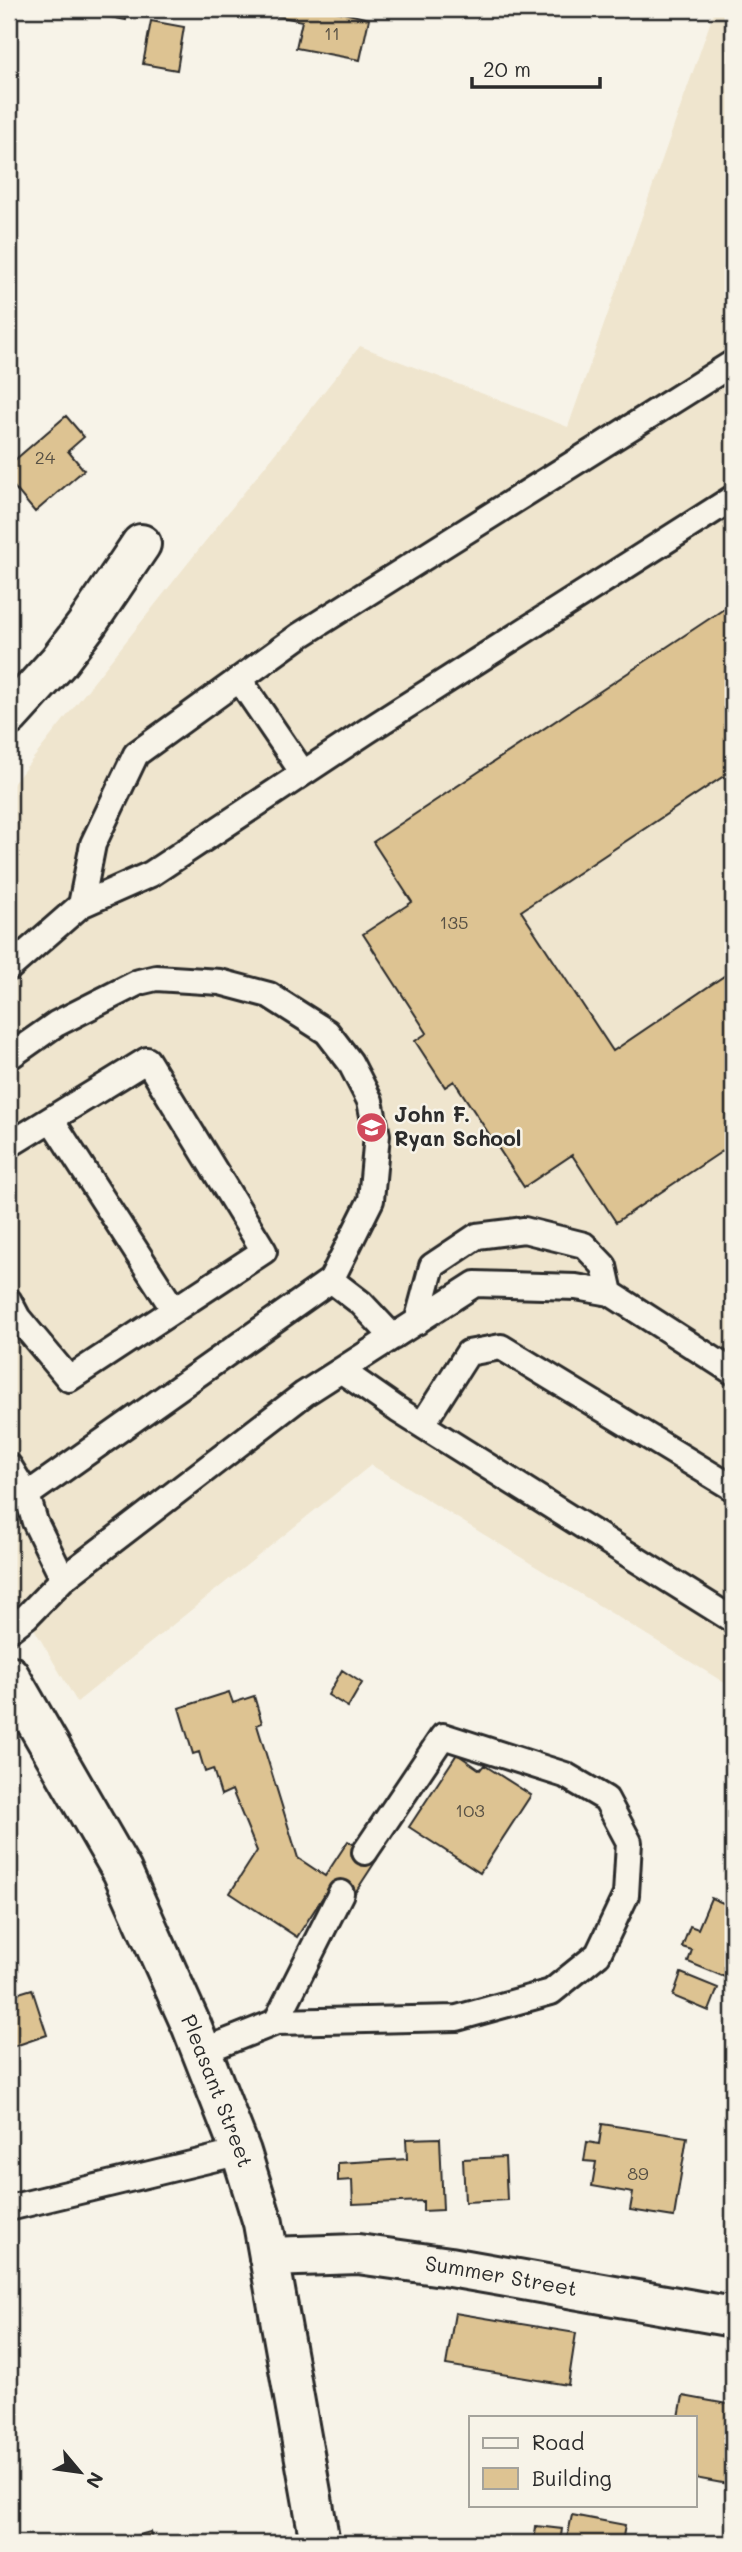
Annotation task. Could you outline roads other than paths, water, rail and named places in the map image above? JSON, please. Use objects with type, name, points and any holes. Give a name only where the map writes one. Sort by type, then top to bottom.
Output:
[{"type":"main road","points":[[9,716],[59,661],[141,544]]},
{"type":"main road","name":"Pleasant Street","points":[[9,1675],[122,1871],[201,2052],[253,2184],[269,2257],[320,2543]]},
{"type":"main road","name":"Summer Street","points":[[269,2257],[358,2255],[463,2270],[733,2317]]},
{"type":"lane","points":[[81,905],[93,844],[136,754],[299,636],[733,363]]},
{"type":"lane","points":[[9,968],[81,905],[151,874],[303,773],[733,498]]},
{"type":"lane","points":[[239,679],[303,773]]},
{"type":"lane","points":[[9,1057],[57,1024],[139,982],[156,978],[220,982],[269,995],[327,1032],[350,1062],[370,1101],[377,1135],[370,1200],[331,1280],[27,1495]]},
{"type":"lane","points":[[9,1145],[147,1060],[264,1251],[69,1379],[12,1315]]},
{"type":"lane","points":[[51,1119],[174,1310]]},
{"type":"lane","points":[[417,1322],[432,1266],[477,1237],[524,1230],[584,1245],[604,1266],[610,1293]]},
{"type":"lane","points":[[331,1280],[361,1303],[393,1337]]},
{"type":"lane","points":[[9,1630],[27,1616],[63,1579],[304,1394],[475,1284],[576,1287],[610,1293],[733,1372]]},
{"type":"lane","points":[[422,1425],[468,1353],[501,1346],[733,1488]]},
{"type":"lane","points":[[342,1371],[422,1425],[733,1620]]},
{"type":"lane","points":[[9,1466],[27,1495],[35,1522],[63,1579]]},
{"type":"lane","points":[[201,2052],[276,2022],[457,2018],[551,1992],[598,1954],[626,1895],[629,1842],[606,1799],[565,1775],[443,1736],[365,1852]]},
{"type":"lane","points":[[276,2022],[341,1893]]},
{"type":"lane","points":[[9,2208],[241,2152]]},
{"type":"place","name":"John F. Ryan School","points":[[371,1127]]}]
